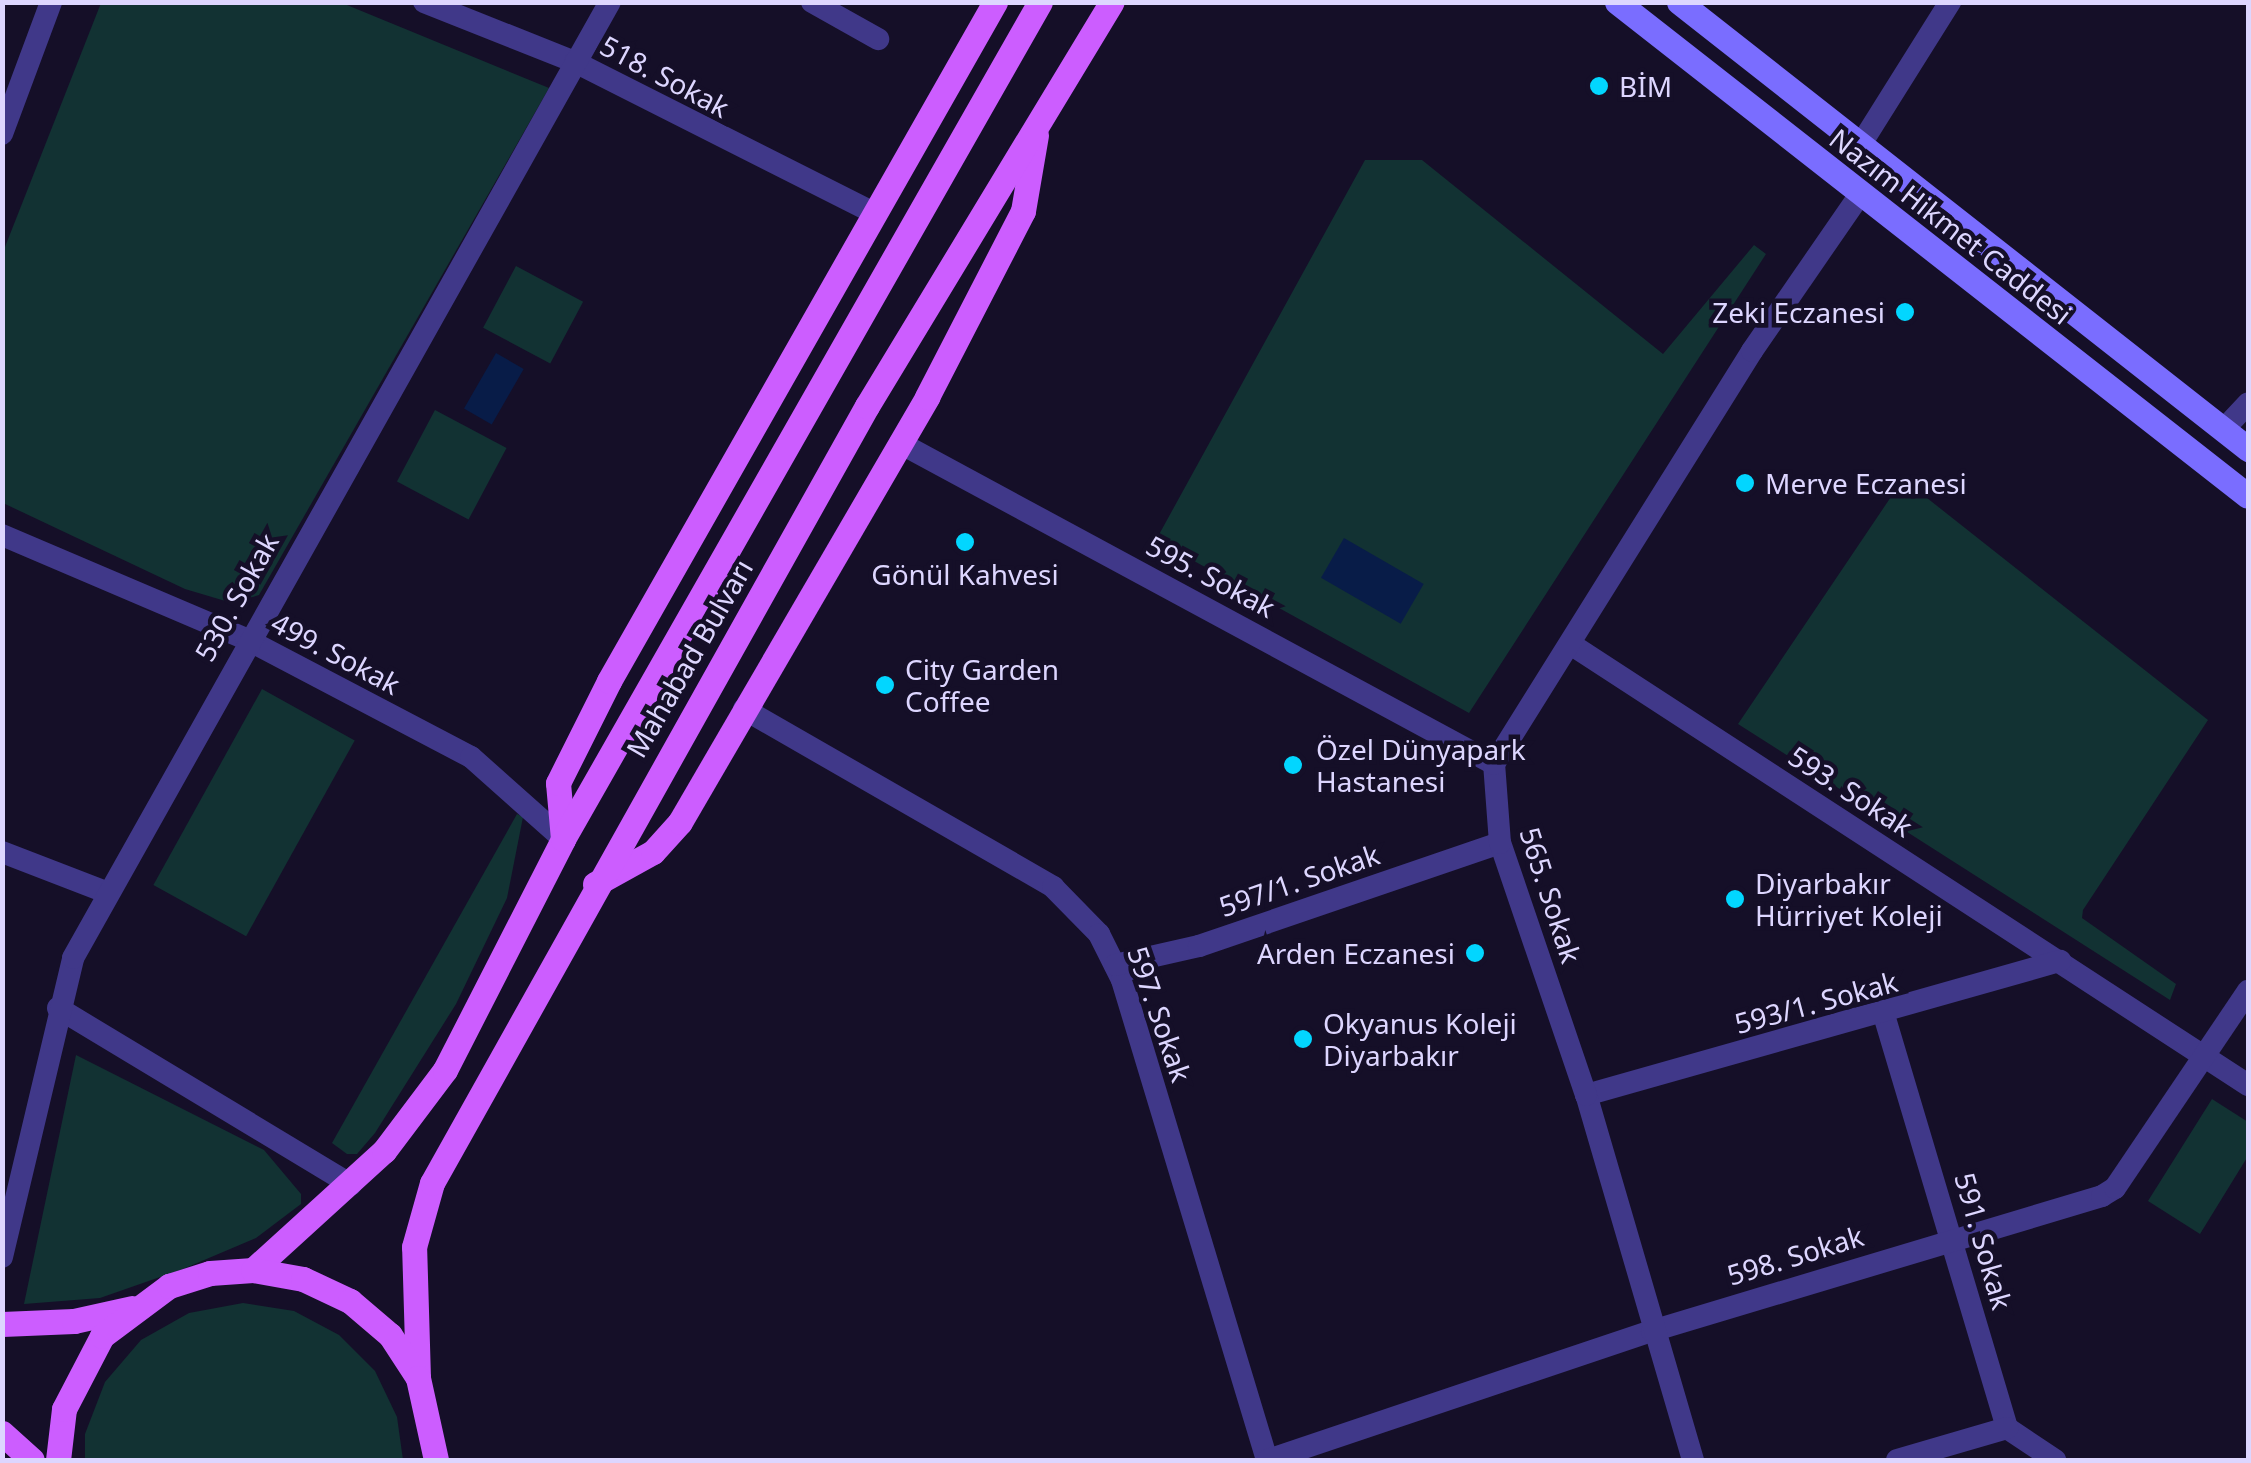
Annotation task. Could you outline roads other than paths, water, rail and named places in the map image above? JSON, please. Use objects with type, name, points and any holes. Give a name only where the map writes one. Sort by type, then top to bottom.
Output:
[{"type":"main road","points":[[563,839],[558,783],[995,2]]},
{"type":"main road","name":"Mahabad Bulvarı","points":[[252,1270],[351,1185],[411,1122],[445,1070],[563,839],[1040,2]]},
{"type":"main road","name":"Mahabad Bulvarı","points":[[418,1378],[414,1247],[432,1184],[594,884],[1038,122],[1112,2]]},
{"type":"main road","name":"Nazım Hikmet Caddesi","points":[[1617,2],[2248,496]]},
{"type":"main road","name":"Nazım Hikmet Caddesi","points":[[1679,2],[2248,449]]},
{"type":"main road","points":[[594,884],[653,852],[680,822],[900,443],[1023,211],[1038,122]]},
{"type":"main road","points":[[2,1324],[74,1321],[132,1308],[210,1273],[252,1270],[304,1279],[350,1301],[390,1334],[418,1378],[436,1460]]},
{"type":"main road","points":[[58,1460],[64,1409],[79,1370],[132,1308]]},
{"type":"main road","points":[[2,1433],[32,1460]]},
{"type":"street","points":[[2,134],[51,2]]},
{"type":"street","name":"518. Sokak","points":[[424,2],[575,62],[874,213]]},
{"type":"street","name":"530. Sokak","points":[[2,1257],[58,1008],[73,958],[246,639],[610,2]]},
{"type":"street","points":[[812,2],[878,40]]},
{"type":"street","points":[[1861,144],[1950,2]]},
{"type":"street","points":[[1494,764],[1572,646],[1752,351],[1861,194]]},
{"type":"street","points":[[2224,428],[2248,403]]},
{"type":"street","name":"595. Sokak","points":[[900,443],[1494,764]]},
{"type":"street","name":"499. Sokak","points":[[2,535],[246,639],[470,757],[563,839]]},
{"type":"street","name":"593. Sokak","points":[[1572,646],[2248,1085]]},
{"type":"street","name":"597. Sokak","points":[[744,709],[1053,888],[1099,934],[1115,965],[1267,1460]]},
{"type":"street","name":"565. Sokak","points":[[1494,764],[1500,843],[1586,1095],[1652,1331],[1693,1460]]},
{"type":"street","name":"597/1. Sokak","points":[[1115,965],[1198,946],[1500,843]]},
{"type":"street","points":[[2,852],[108,893]]},
{"type":"street","name":"593/1. Sokak","points":[[1586,1095],[1884,1016],[2060,962]]},
{"type":"street","name":"598. Sokak","points":[[1267,1460],[1652,1331],[2115,1188],[2248,990]]},
{"type":"street","points":[[58,1008],[351,1185]]},
{"type":"street","name":"591. Sokak","points":[[1884,1016],[1953,1236],[2006,1428]]},
{"type":"street","points":[[1898,1460],[2006,1428],[2055,1460]]},
{"type":"water","points":[[496,353],[524,369],[492,424],[464,408]]},
{"type":"water","points":[[1344,538],[1424,584],[1401,624],[1321,578]]},
{"type":"place","name":"BİM","points":[[1599,86]]},
{"type":"place","name":"Zeki Eczanesi","points":[[1905,312]]},
{"type":"place","name":"Merve Eczanesi","points":[[1745,483]]},
{"type":"place","name":"Gönül Kahvesi","points":[[965,542]]},
{"type":"place","name":"City Garden Coffee","points":[[885,685]]},
{"type":"place","name":"Özel Dünyapark Hastanesi","points":[[1293,765]]},
{"type":"place","name":"Diyarbakır Hürriyet Koleji","points":[[1735,899]]},
{"type":"place","name":"Arden Eczanesi","points":[[1475,953]]},
{"type":"place","name":"Okyanus Koleji Diyarbakır","points":[[1303,1039]]}]
